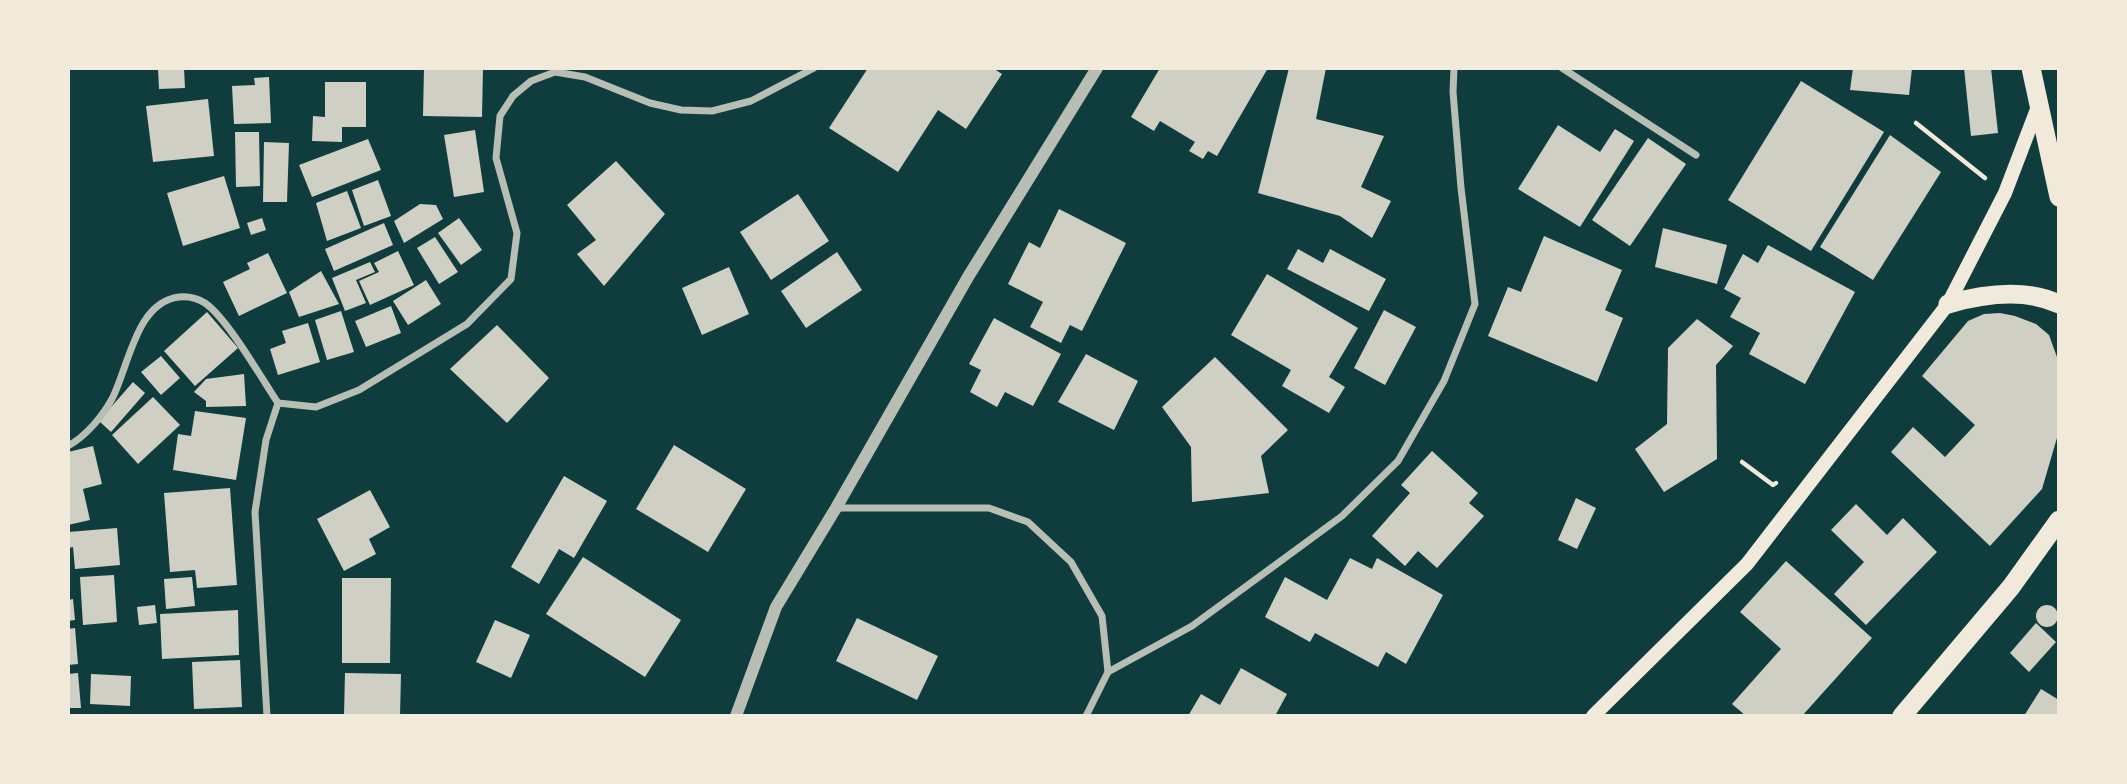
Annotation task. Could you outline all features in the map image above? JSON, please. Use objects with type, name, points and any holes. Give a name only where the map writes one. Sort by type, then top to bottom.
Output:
[{"type":"highway","points":[[2031,68],[2059,197]]},
{"type":"highway","points":[[1948,304],[1992,294],[2047,298],[2059,304]]},
{"type":"highway","points":[[1902,716],[2011,587],[2055,529]]},
{"type":"main road","points":[[1593,716],[1747,564],[1948,304],[1992,223],[2039,103]]},
{"type":"street","points":[[68,446],[90,430],[112,400],[149,312],[168,298],[188,296],[205,303],[223,322],[278,403],[316,407],[359,390],[467,324],[511,279],[517,233],[496,158],[500,116],[513,96],[530,81],[555,72],[585,77],[650,103],[681,110],[712,111],[751,101],[814,68]]},
{"type":"street","points":[[736,716],[776,607],[836,508],[968,276],[1097,68]]},
{"type":"street","points":[[1108,672],[1192,626],[1342,516],[1398,461],[1431,404],[1444,381],[1475,304],[1461,188],[1453,92],[1454,68]]},
{"type":"street","points":[[1562,68],[1696,155]]},
{"type":"street","points":[[267,716],[255,512],[266,440],[278,403]]},
{"type":"street","points":[[836,508],[989,508],[1028,522],[1071,562],[1102,616],[1108,672],[1086,716]]},
{"type":"path","points":[[1916,123],[2005,193]]},
{"type":"path","points":[[1742,462],[1773,485],[1793,472],[1815,476]]},
{"type":"building","points":[[184,68],[185,88],[159,89],[158,69]]},
{"type":"building","points":[[424,68],[483,68],[482,117],[423,116]]},
{"type":"building","points":[[868,68],[993,68],[1002,74],[966,129],[938,110],[898,172],[829,128]]},
{"type":"building","points":[[1160,68],[1268,68],[1217,156],[1208,151],[1203,159],[1189,151],[1195,142],[1160,121],[1154,131],[1131,117]]},
{"type":"building","points":[[1289,68],[1326,68],[1316,119],[1384,136],[1361,187],[1391,201],[1372,238],[1340,216],[1258,193]]},
{"type":"building","points":[[1853,68],[1912,68],[1909,95],[1850,90]]},
{"type":"building","points":[[1964,68],[1991,68],[1998,133],[1971,136]]},
{"type":"building","points":[[269,77],[271,123],[234,124],[232,86],[255,85],[254,78]]},
{"type":"building","points":[[1801,81],[1884,132],[1811,251],[1728,200]]},
{"type":"building","points":[[325,82],[366,82],[366,127],[342,127],[342,142],[312,141],[313,116],[325,117]]},
{"type":"building","points":[[208,99],[214,156],[153,162],[146,106]]},
{"type":"building","points":[[1558,125],[1600,152],[1615,129],[1634,141],[1580,227],[1518,189]]},
{"type":"building","points":[[475,130],[484,192],[454,197],[444,135]]},
{"type":"building","points":[[235,132],[259,132],[260,186],[236,187]]},
{"type":"building","points":[[1890,135],[1941,172],[1873,280],[1820,247]]},
{"type":"building","points":[[1648,138],[1686,164],[1630,246],[1592,220]]},
{"type":"building","points":[[368,139],[381,170],[312,197],[299,165]]},
{"type":"building","points":[[264,142],[289,143],[287,202],[263,202]]},
{"type":"building","points":[[616,161],[665,214],[604,286],[577,254],[596,240],[567,205]]},
{"type":"building","points":[[224,176],[240,228],[183,246],[167,193]]},
{"type":"building","points":[[378,180],[391,216],[364,226],[352,190]]},
{"type":"building","points":[[347,191],[361,228],[327,241],[316,203]]},
{"type":"building","points":[[798,194],[829,241],[771,280],[740,232]]},
{"type":"building","points":[[420,204],[436,205],[443,219],[404,243],[394,221]]},
{"type":"building","points":[[1059,209],[1126,243],[1082,331],[1070,325],[1061,343],[1030,327],[1043,302],[1008,284],[1029,242],[1040,248]]},
{"type":"building","points":[[262,218],[266,230],[251,235],[247,223]]},
{"type":"building","points":[[459,218],[482,250],[461,265],[438,233]]},
{"type":"building","points":[[384,223],[393,245],[334,271],[325,249]]},
{"type":"building","points":[[1663,228],[1727,245],[1717,284],[1655,267]]},
{"type":"building","points":[[1544,236],[1622,270],[1605,310],[1623,318],[1597,382],[1488,336],[1508,287],[1521,292]]},
{"type":"building","points":[[435,237],[458,272],[439,284],[417,248]]},
{"type":"building","points":[[1768,245],[1855,292],[1805,384],[1749,354],[1760,333],[1730,317],[1741,298],[1724,289],[1743,254],[1758,263]]},
{"type":"building","points":[[1298,249],[1323,263],[1330,249],[1386,279],[1369,311],[1287,269]]},
{"type":"building","points":[[398,251],[414,285],[370,305],[359,281],[379,272],[374,263]]},
{"type":"building","points":[[837,252],[862,290],[806,328],[781,291]]},
{"type":"building","points":[[268,253],[287,293],[239,316],[223,282],[250,269],[247,263]]},
{"type":"building","points":[[370,262],[375,272],[356,280],[366,303],[345,311],[332,278]]},
{"type":"building","points":[[729,267],[749,314],[702,335],[682,288]]},
{"type":"building","points":[[321,271],[339,304],[299,317],[289,292]]},
{"type":"building","points":[[1267,274],[1358,328],[1329,377],[1345,387],[1329,413],[1282,386],[1291,370],[1231,335]]},
{"type":"building","points":[[426,280],[441,304],[408,325],[393,301]]},
{"type":"building","points":[[391,306],[401,333],[366,347],[355,321]]},
{"type":"building","points":[[1384,310],[1416,327],[1385,385],[1354,368]]},
{"type":"building","points":[[341,311],[354,352],[327,360],[315,320]]},
{"type":"building","points":[[207,312],[238,348],[195,386],[164,351]]},
{"type":"building","points":[[2000,313],[2036,324],[2049,335],[2057,357],[2059,431],[2042,489],[1990,546],[1891,452],[1913,427],[1945,457],[1975,425],[1922,376],[1968,321],[1984,314]]},
{"type":"building","points":[[994,318],[1061,354],[1033,406],[1005,392],[997,407],[970,392],[981,370],[969,364]]},
{"type":"building","points":[[1697,319],[1733,346],[1716,365],[1717,459],[1664,492],[1635,449],[1667,424],[1668,348]]},
{"type":"building","points":[[308,323],[320,362],[278,375],[270,349],[286,343],[282,331]]},
{"type":"building","points":[[497,325],[549,378],[507,423],[450,369]]},
{"type":"building","points":[[1086,354],[1138,381],[1114,430],[1058,402]]},
{"type":"building","points":[[161,356],[180,378],[161,395],[141,372]]},
{"type":"building","points":[[1215,357],[1288,430],[1261,456],[1269,493],[1192,502],[1191,447],[1162,407]]},
{"type":"building","points":[[244,374],[246,406],[206,407],[206,401],[194,392],[206,379]]},
{"type":"building","points":[[133,382],[145,393],[111,432],[99,421]]},
{"type":"building","points":[[153,397],[180,425],[138,464],[112,435]]},
{"type":"building","points":[[195,411],[246,418],[236,480],[173,470],[178,434],[191,436]]},
{"type":"building","points":[[674,445],[746,489],[708,552],[636,509]]},
{"type":"building","points":[[93,446],[102,484],[83,489],[90,520],[68,525],[68,452]]},
{"type":"building","points":[[1432,451],[1478,493],[1469,503],[1484,516],[1437,568],[1418,551],[1405,566],[1372,536],[1410,493],[1401,485]]},
{"type":"building","points":[[564,476],[607,501],[574,558],[559,549],[539,584],[511,567]]},
{"type":"building","points":[[230,488],[237,585],[197,588],[195,570],[170,572],[164,493]]},
{"type":"building","points":[[370,490],[390,527],[369,539],[376,554],[344,571],[317,519]]},
{"type":"building","points":[[1576,498],[1596,508],[1577,549],[1558,540]]},
{"type":"building","points":[[1856,504],[1887,535],[1903,518],[1937,552],[1866,625],[1834,594],[1864,562],[1831,530]]},
{"type":"building","points":[[117,528],[120,565],[75,569],[73,547],[68,548],[68,532]]},
{"type":"building","points":[[583,557],[681,620],[645,677],[546,614]]},
{"type":"building","points":[[1350,558],[1372,569],[1377,558],[1443,595],[1406,664],[1386,652],[1378,667],[1315,633],[1310,642],[1265,617],[1285,577],[1327,600]]},
{"type":"building","points":[[1786,561],[1872,638],[1802,716],[1746,716],[1732,704],[1781,649],[1740,612]]},
{"type":"building","points":[[114,575],[117,622],[83,625],[80,577]]},
{"type":"building","points":[[192,577],[195,606],[166,609],[164,579]]},
{"type":"building","points":[[342,578],[391,578],[390,663],[342,663]]},
{"type":"building","points":[[73,599],[75,620],[68,621],[68,600]]},
{"type":"building","points":[[155,605],[157,623],[139,625],[137,607]]},
{"type":"building","points":[[2047,605],[2057,612],[2058,616],[2051,626],[2047,627],[2037,620],[2036,616],[2043,606]]},
{"type":"building","points":[[238,610],[239,655],[162,659],[160,614]]},
{"type":"building","points":[[857,618],[938,656],[917,700],[836,661]]},
{"type":"building","points":[[495,620],[530,635],[511,678],[476,662]]},
{"type":"building","points":[[2036,623],[2056,642],[2029,672],[2010,653]]},
{"type":"building","points":[[75,628],[78,664],[68,665],[68,629]]},
{"type":"building","points":[[240,660],[242,707],[194,709],[192,662]]},
{"type":"building","points":[[1241,668],[1287,694],[1275,716],[1188,716],[1201,694],[1220,705]]},
{"type":"building","points":[[78,673],[81,708],[68,708],[68,674]]},
{"type":"building","points":[[345,673],[401,674],[400,716],[344,716]]},
{"type":"building","points":[[91,674],[131,676],[130,706],[90,704]]},
{"type":"building","points":[[2041,689],[2059,700],[2059,716],[2024,716]]}]
